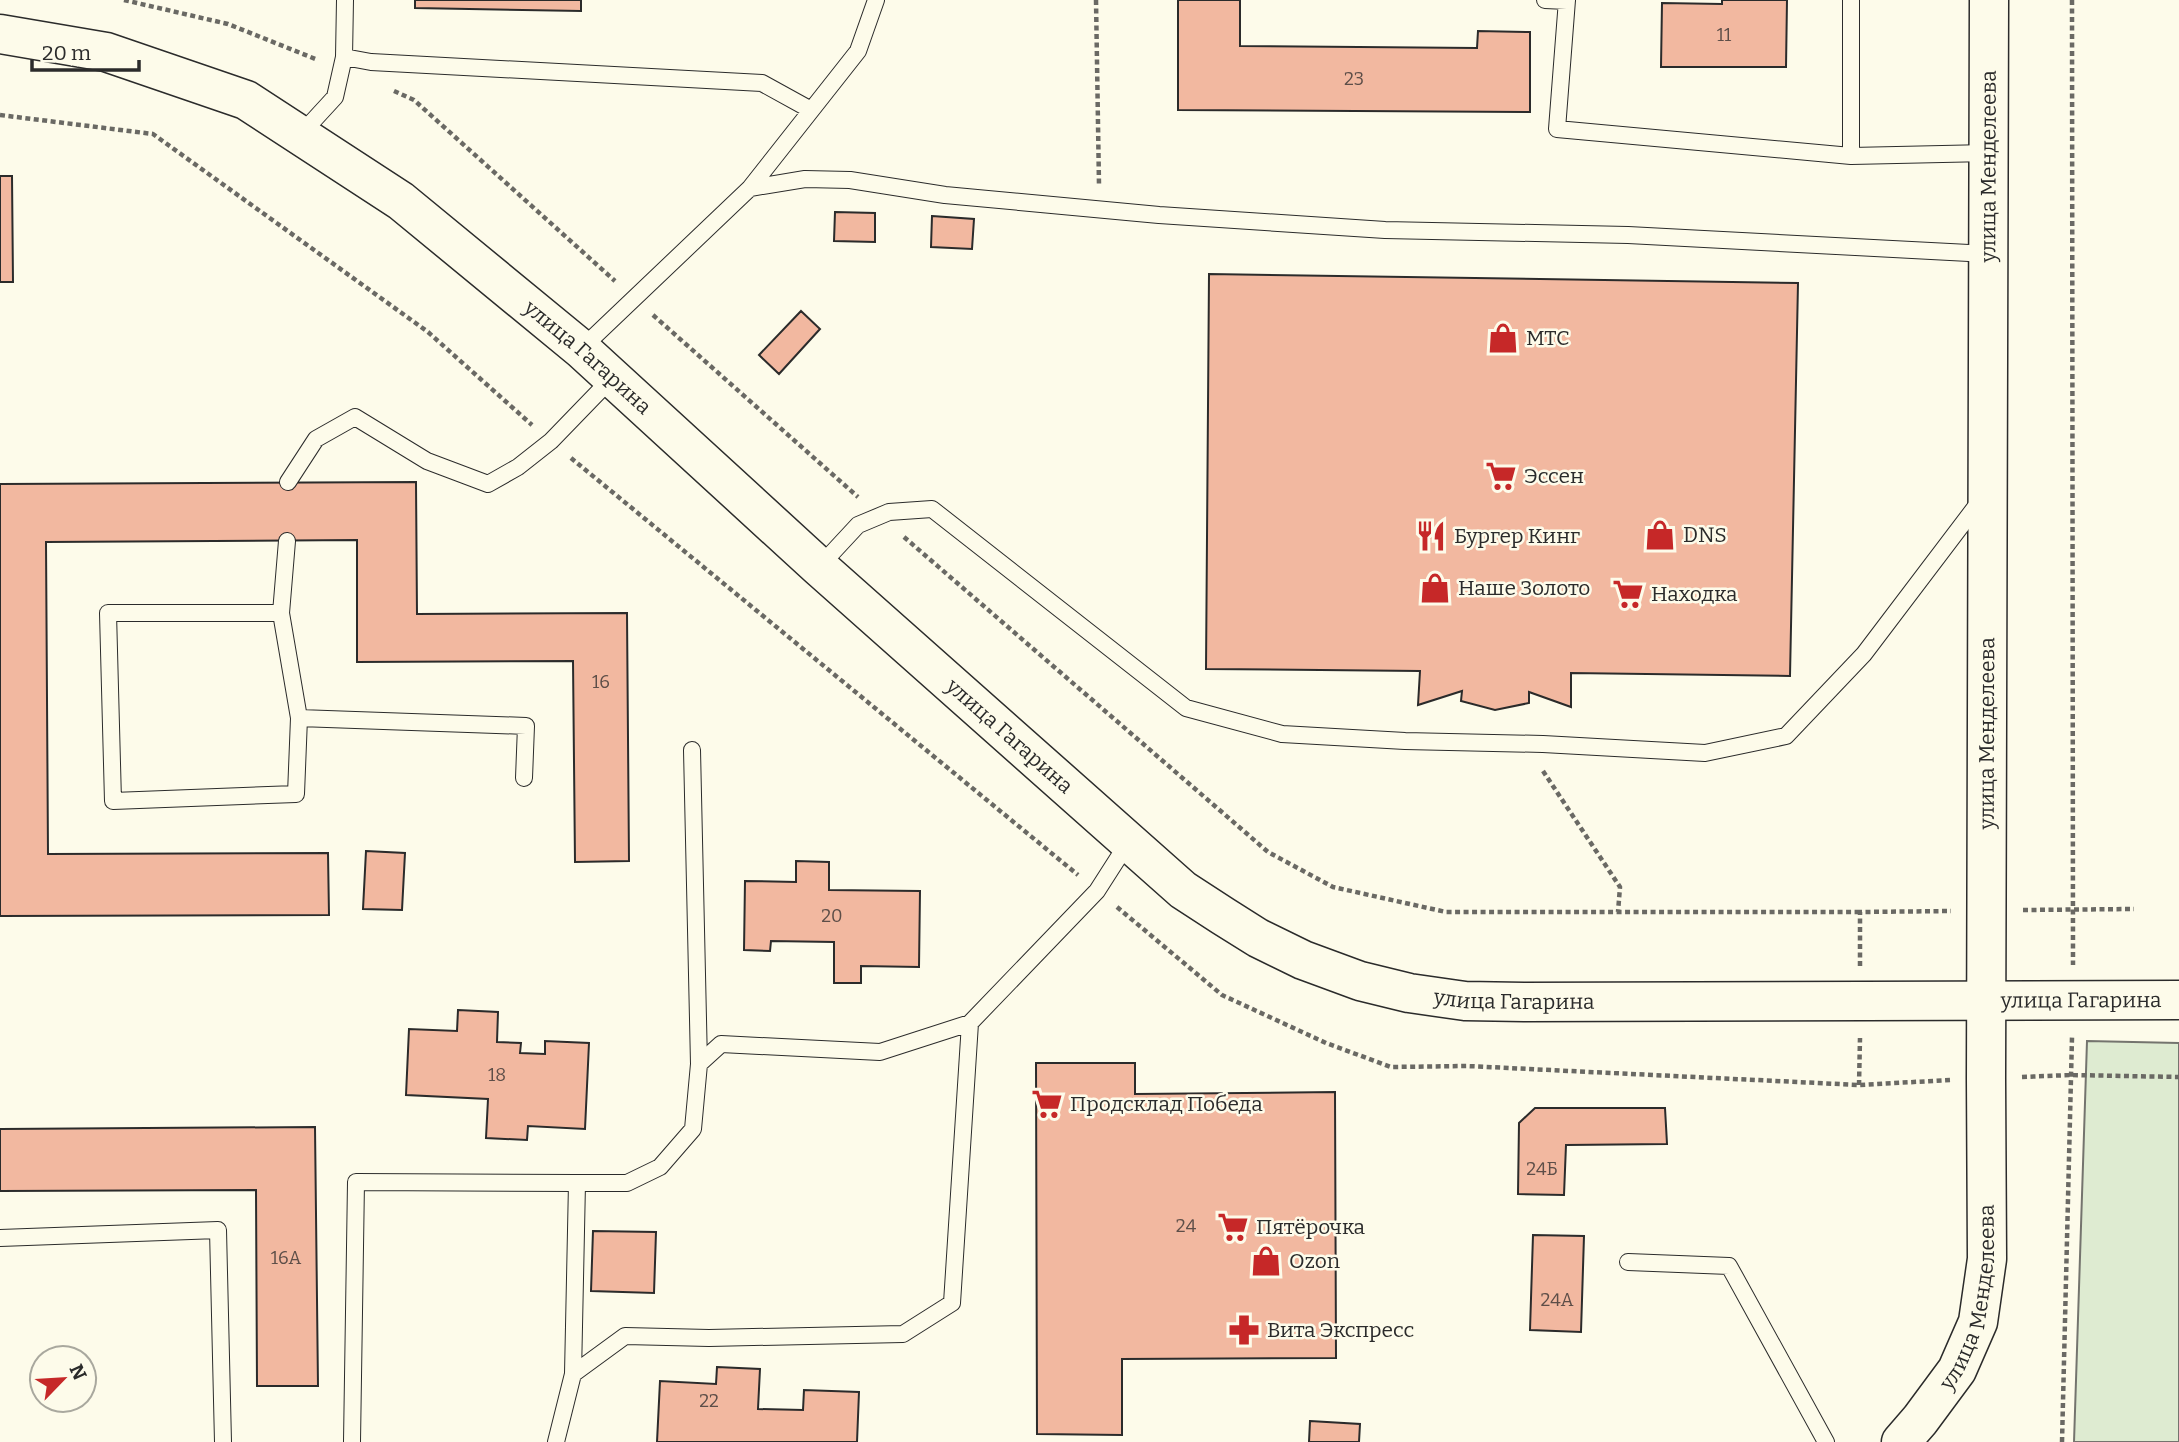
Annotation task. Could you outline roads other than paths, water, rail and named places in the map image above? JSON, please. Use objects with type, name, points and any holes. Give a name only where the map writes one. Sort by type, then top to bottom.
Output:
[{"type":"main road","name":"улица Менделеева","points":[[1901,1442],[1956,1370],[1978,1322],[1987,1259],[1989,0]]},
{"type":"main road","name":"улица Гагарина","points":[[0,34],[106,52],[246,100],[401,201],[581,349],[819,567],[1183,890],[1258,938],[1303,960],[1349,977],[1409,993],[1465,1001],[2179,1000]]},
{"type":"lane","points":[[301,134],[335,97],[344,57],[345,0]]},
{"type":"lane","points":[[581,349],[750,188],[858,51],[876,0]]},
{"type":"lane","points":[[1545,0],[1567,1],[1557,129],[1851,156],[1989,153]]},
{"type":"lane","points":[[1850,0],[1851,156]]},
{"type":"lane","points":[[344,57],[371,62],[762,83],[811,110]]},
{"type":"lane","points":[[750,188],[804,179],[849,180],[945,195],[1385,230],[1628,235],[1989,254]]},
{"type":"lane","points":[[288,482],[316,439],[355,417],[427,461],[488,484],[518,467],[551,442],[612,378]]},
{"type":"lane","points":[[819,567],[858,524],[889,512],[932,509],[1186,708],[1282,734],[1705,753],[1786,736],[1864,654],[1988,491]]},
{"type":"lane","points":[[281,613],[108,613],[113,801],[296,794],[299,719],[281,613],[287,541]]},
{"type":"lane","points":[[299,719],[526,726],[524,778]]},
{"type":"lane","points":[[352,1442],[356,1182],[627,1184],[660,1167],[692,1129],[699,1064],[692,750]]},
{"type":"lane","points":[[699,1064],[721,1045],[880,1052],[970,1023],[1097,891],[1129,841]]},
{"type":"lane","points":[[573,1374],[625,1336],[709,1338],[903,1334],[952,1303],[970,1023]]},
{"type":"lane","points":[[556,1442],[573,1374],[577,1183]]},
{"type":"lane","points":[[0,1238],[218,1230],[223,1442]]},
{"type":"lane","points":[[1628,1262],[1729,1266],[1826,1442]]},
{"type":"place","name":"МТС","points":[[1503,338]]},
{"type":"place","name":"Эссен","points":[[1501,476]]},
{"type":"place","name":"DNS","points":[[1660,535]]},
{"type":"place","name":"Бургер Кинг","points":[[1431,536]]},
{"type":"place","name":"Наше Золото","points":[[1435,588]]},
{"type":"place","name":"Находка","points":[[1628,594]]},
{"type":"place","name":"Продсклад Победа","points":[[1047,1104]]},
{"type":"place","name":"Пятёрочка","points":[[1233,1227]]},
{"type":"place","name":"Ozon","points":[[1266,1261]]},
{"type":"place","name":"Вита Экспресс","points":[[1244,1330]]}]
